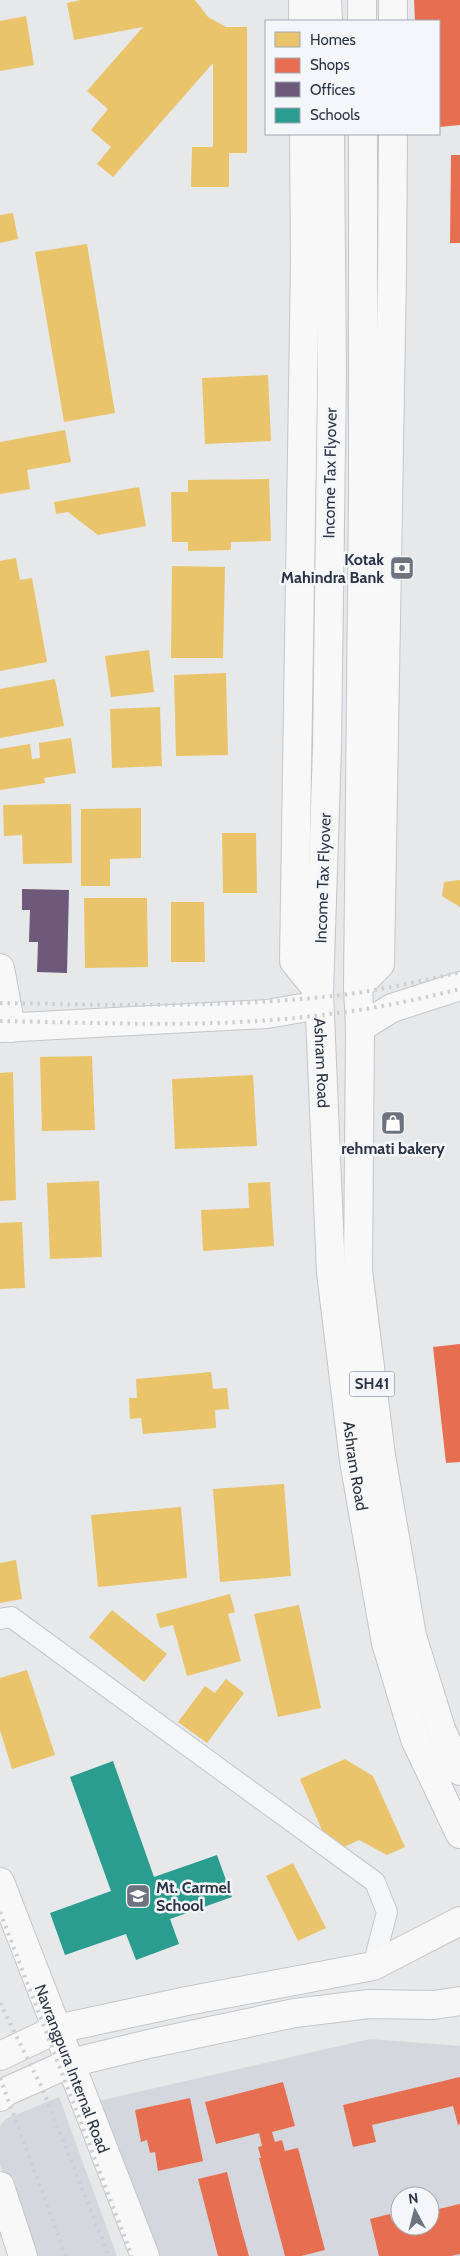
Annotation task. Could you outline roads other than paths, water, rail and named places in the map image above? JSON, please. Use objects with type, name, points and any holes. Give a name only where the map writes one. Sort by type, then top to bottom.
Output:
[{"type":"main road","points":[[302,0],[303,20]]},
{"type":"main road","points":[[328,0],[328,20]]},
{"type":"main road","points":[[362,0],[362,20]]},
{"type":"main road","points":[[392,0],[393,20]]},
{"type":"main road","points":[[0,968],[5,1028],[267,1014],[319,998],[294,961],[305,262],[304,135]]},
{"type":"main road","name":"Income Tax Flyover","points":[[319,998],[327,747],[332,375],[330,135]]},
{"type":"main road","name":"Income Tax Flyover","points":[[358,987],[363,486],[363,135]]},
{"type":"main road","points":[[358,987],[380,964],[393,135]]},
{"type":"main road","points":[[360,1028],[392,1008],[460,986]]},
{"type":"main road","name":"Ashram Road","points":[[358,987],[360,1028],[358,1270],[381,1456],[412,1636],[441,1729],[460,1771]]},
{"type":"main road","name":"Ashram Road","points":[[319,998],[331,1273],[354,1461],[386,1643],[415,1739],[460,1834]]},
{"type":"main road","name":"Navrangpura Internal Road","points":[[0,1882],[145,2256]]},
{"type":"main road","points":[[0,2056],[57,2029],[186,2001],[373,1966],[460,1921]]},
{"type":"main road","points":[[0,2097],[5,2092],[70,2063],[153,2043],[295,2013],[369,2004],[434,2005],[460,2001]]},
{"type":"main road","points":[[0,2186],[23,2256]]},
{"type":"street","points":[[0,1619],[11,1617],[375,1882],[387,1912],[373,1966]]},
{"type":"railway","points":[[0,1003],[166,1005],[291,1000],[365,992],[460,972]]},
{"type":"railway","points":[[0,1021],[127,1024],[253,1021],[368,1009],[460,989]]},
{"type":"railway","points":[[0,1912],[132,2256]]},
{"type":"railway","points":[[0,2003],[42,2088],[109,2256]]},
{"type":"railway","points":[[0,2078],[66,2256]]},
{"type":"place","name":"Kotak Mahindra Bank","points":[[402,568]]},
{"type":"place","name":"rehmati bakery","points":[[393,1123]]},
{"type":"place","name":"Mt. Carmel School","points":[[138,1896]]}]
